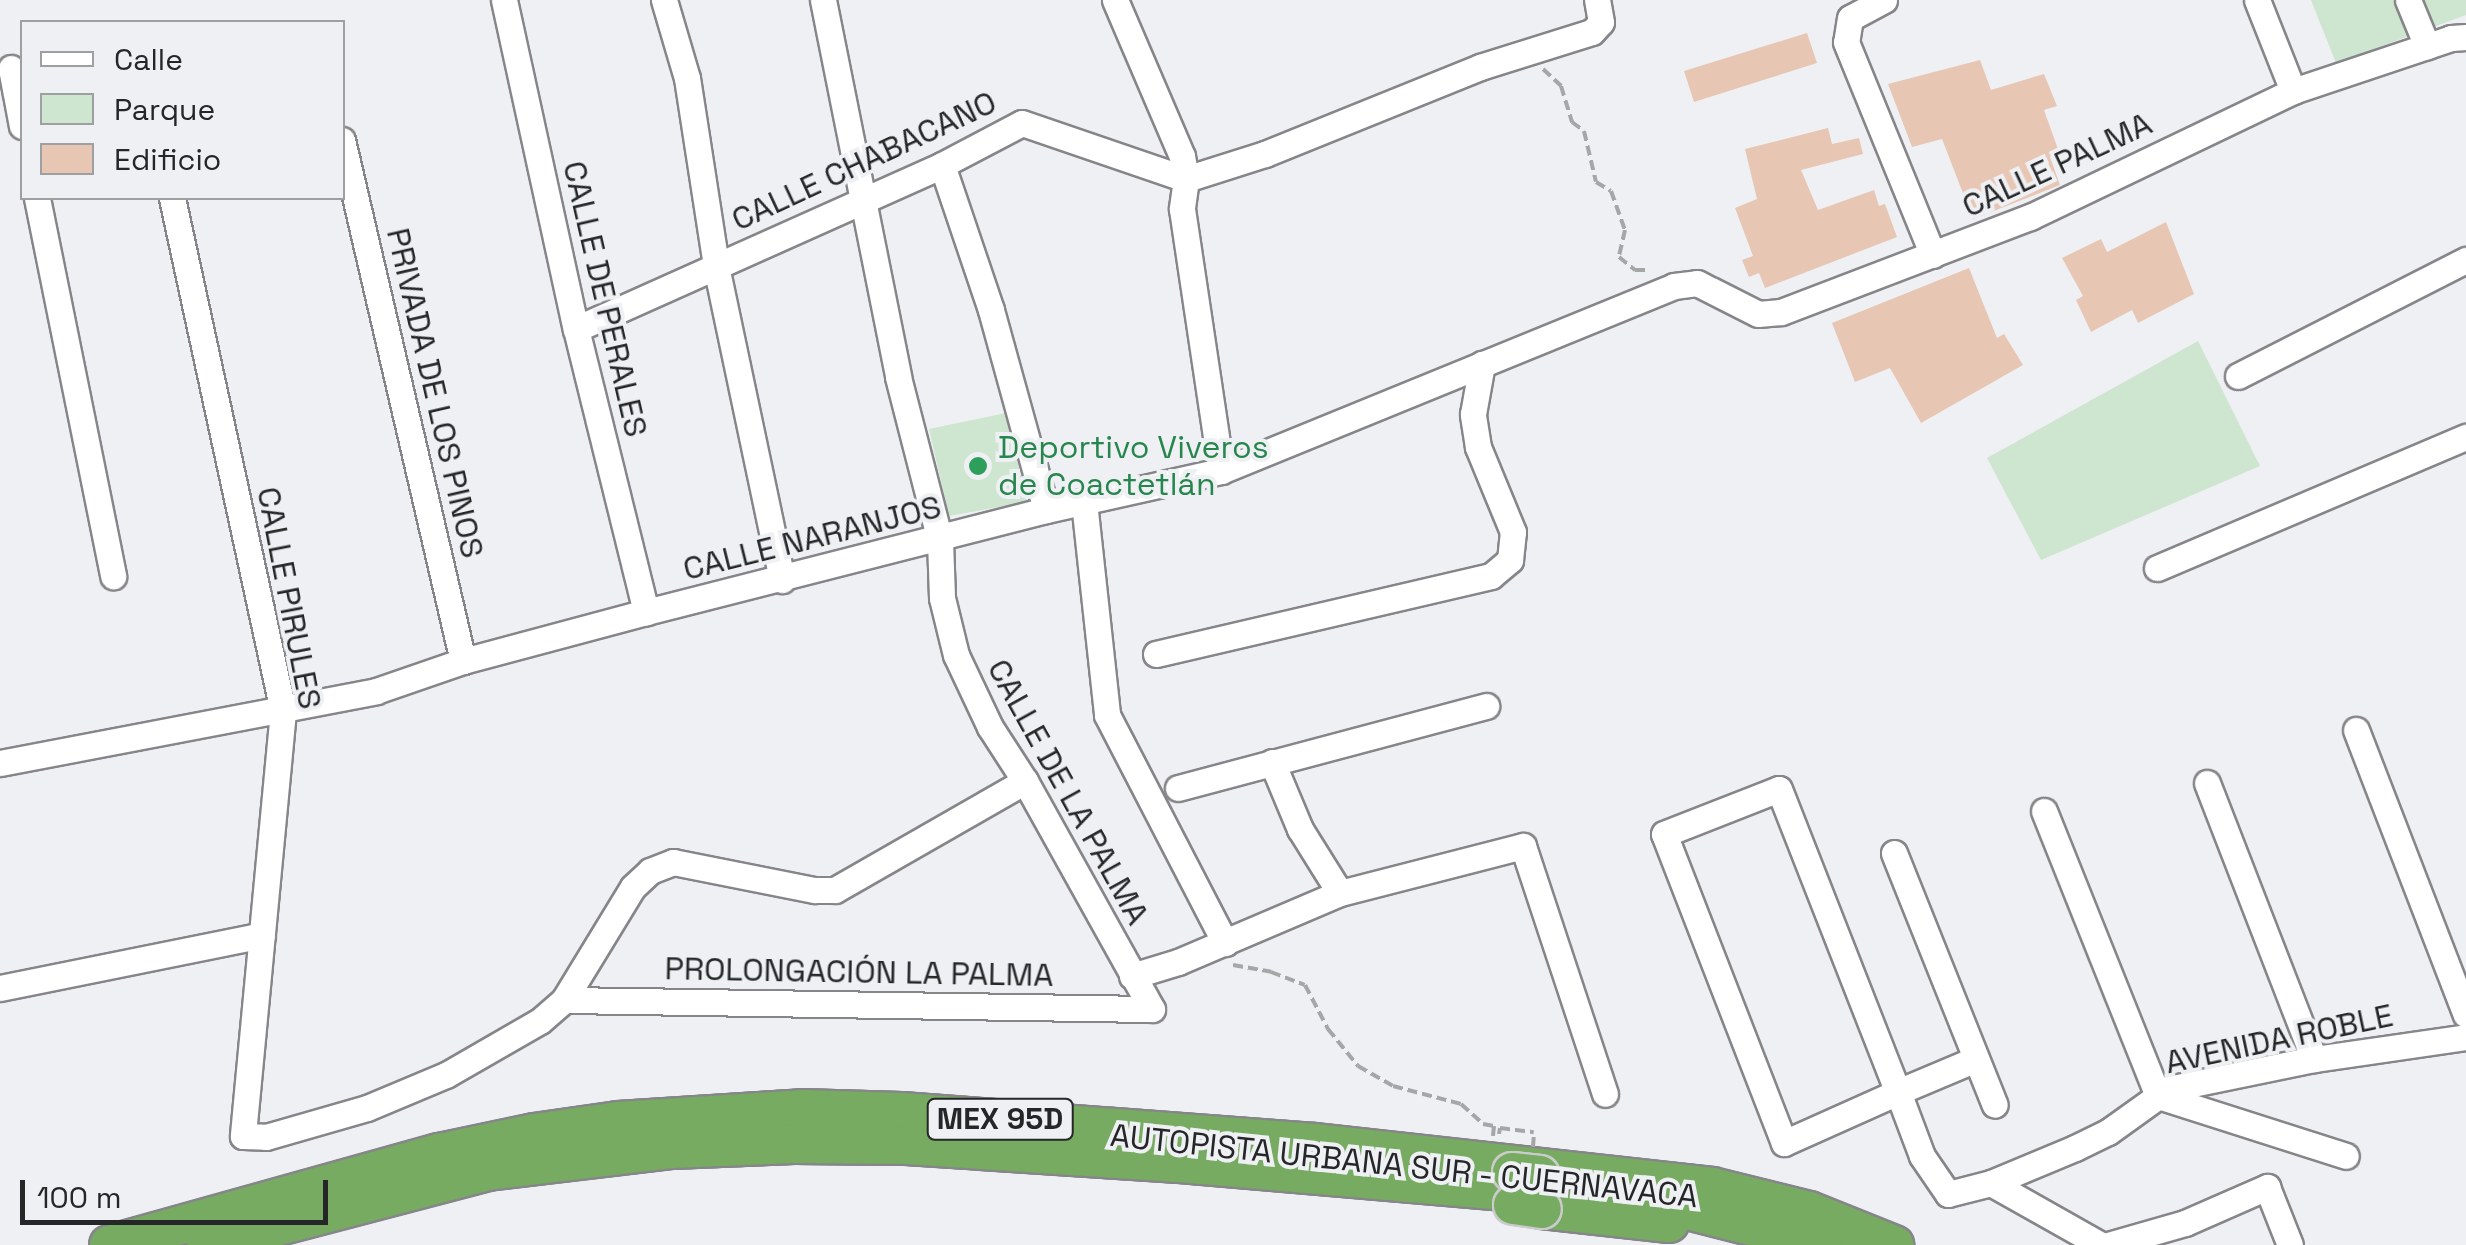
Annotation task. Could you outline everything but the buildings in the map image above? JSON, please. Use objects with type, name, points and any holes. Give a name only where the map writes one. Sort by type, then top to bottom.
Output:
[{"type":"highway","name":"MEX 95D","points":[[111,1245],[439,1153],[534,1133],[618,1121],[802,1109],[902,1112],[1315,1142],[1712,1187],[1809,1211],[1894,1245]]},
{"type":"highway","name":"AUTOPISTA URBANA SUR - CUERNAVACA","points":[[111,1245],[433,1159],[560,1134],[782,1115],[930,1118],[1623,1182],[1726,1200],[1816,1226],[1862,1245]]},
{"type":"highway","name":"MEX 95D","points":[[206,1245],[488,1171],[673,1149],[794,1144],[906,1145],[1435,1183],[1684,1209],[1825,1245]]},
{"type":"highway","name":"AUTOPISTA URBANA SUR - CUERNAVACA","points":[[224,1245],[434,1188],[553,1166],[651,1155],[765,1151],[1171,1173],[1324,1186],[1649,1220],[1803,1245]]},
{"type":"street","name":"CALLE DE PERALES","points":[[504,0],[576,329],[646,612]]},
{"type":"street","points":[[664,0],[687,78],[716,266],[782,580]]},
{"type":"street","name":"CALLE DE LA PALMA","points":[[823,0],[866,200],[898,377],[940,540],[942,598],[956,655],[990,727],[1025,781],[1152,1009]]},
{"type":"street","points":[[1114,0],[1182,156],[1186,178],[1182,208],[1221,470]]},
{"type":"street","points":[[1186,178],[1265,154],[1480,67],[1592,32],[1601,22],[1597,0]]},
{"type":"street","points":[[1884,0],[1850,18],[1846,42],[1933,255]]},
{"type":"street","points":[[2257,0],[2292,91]]},
{"type":"street","points":[[2408,0],[2428,46]]},
{"type":"street","name":"CALLE PALMA","points":[[1674,286],[1697,283],[1758,314],[1781,312],[2030,218],[2292,91],[2466,37]]},
{"type":"street","points":[[11,68],[20,115]]},
{"type":"street","name":"CALLE CHABACANO","points":[[576,329],[942,166],[1022,123],[1186,178]]},
{"type":"street","name":"PRIVADA DE LOS PINOS","points":[[345,153],[463,662]]},
{"type":"street","points":[[942,166],[991,310],[1046,510]]},
{"type":"street","points":[[37,200],[113,576]]},
{"type":"street","name":"CALLE PIRULES","points":[[172,200],[283,711],[244,1136],[266,1137],[414,1090],[540,1021],[564,1000]]},
{"type":"street","points":[[2238,376],[2466,260]]},
{"type":"street","name":"CALLE NARANJOS","points":[[2,755],[283,711],[376,690],[646,612],[1046,510],[1221,470],[1674,286]]},
{"type":"street","points":[[1156,654],[1491,576],[1510,560],[1513,532],[1478,447],[1473,414],[1482,364]]},
{"type":"street","points":[[2157,568],[2466,437]]},
{"type":"street","points":[[1084,502],[1107,715],[1227,954]]},
{"type":"street","points":[[1178,788],[1486,706]]},
{"type":"street","points":[[2356,730],[2466,1015]]},
{"type":"street","points":[[1272,762],[1300,829],[1340,894]]},
{"type":"street","points":[[564,1000],[633,887],[650,871],[672,862],[815,890],[835,890],[1025,781]]},
{"type":"street","points":[[2207,784],[2314,1059]]},
{"type":"street","points":[[1898,1092],[1779,789],[1664,834],[1784,1143],[1976,1059]]},
{"type":"street","points":[[2044,811],[2158,1096],[2346,1156]]},
{"type":"street","points":[[1132,976],[1227,954],[1340,894],[1523,846],[1605,1094]]},
{"type":"street","points":[[1894,854],[1995,1106]]},
{"type":"street","points":[[0,988],[262,936]]},
{"type":"street","name":"PROLONGACIÓN LA PALMA","points":[[564,1000],[1152,1009]]},
{"type":"street","name":"AVENIDA ROBLE","points":[[1898,1092],[1922,1156],[1948,1194],[1991,1182],[2108,1132],[2168,1089],[2314,1059],[2466,1037]]},
{"type":"street","points":[[1991,1182],[2104,1245],[2189,1234],[2268,1187],[2290,1245]]},
{"type":"path","points":[[1522,55],[1561,86],[1572,122],[1584,131],[1596,182],[1611,190],[1625,230],[1620,257],[1635,270],[1662,270],[1674,286]]},
{"type":"path","points":[[1227,954],[1305,985],[1328,1030],[1358,1066],[1393,1086],[1461,1104],[1483,1124],[1494,1126],[1496,1139],[1500,1128],[1534,1132]]},
{"type":"green space","points":[[2311,0],[2466,0],[2466,15],[2336,63]]},
{"type":"green space","points":[[2198,341],[2260,466],[2041,560],[1987,458]]},
{"type":"green space","name":"Deportivo Viveros de Coactetlán","points":[[1006,413],[1027,502],[949,516],[929,429]]},
{"type":"place","name":"Deportivo Viveros de Coactetlán","points":[[978,466]]}]
